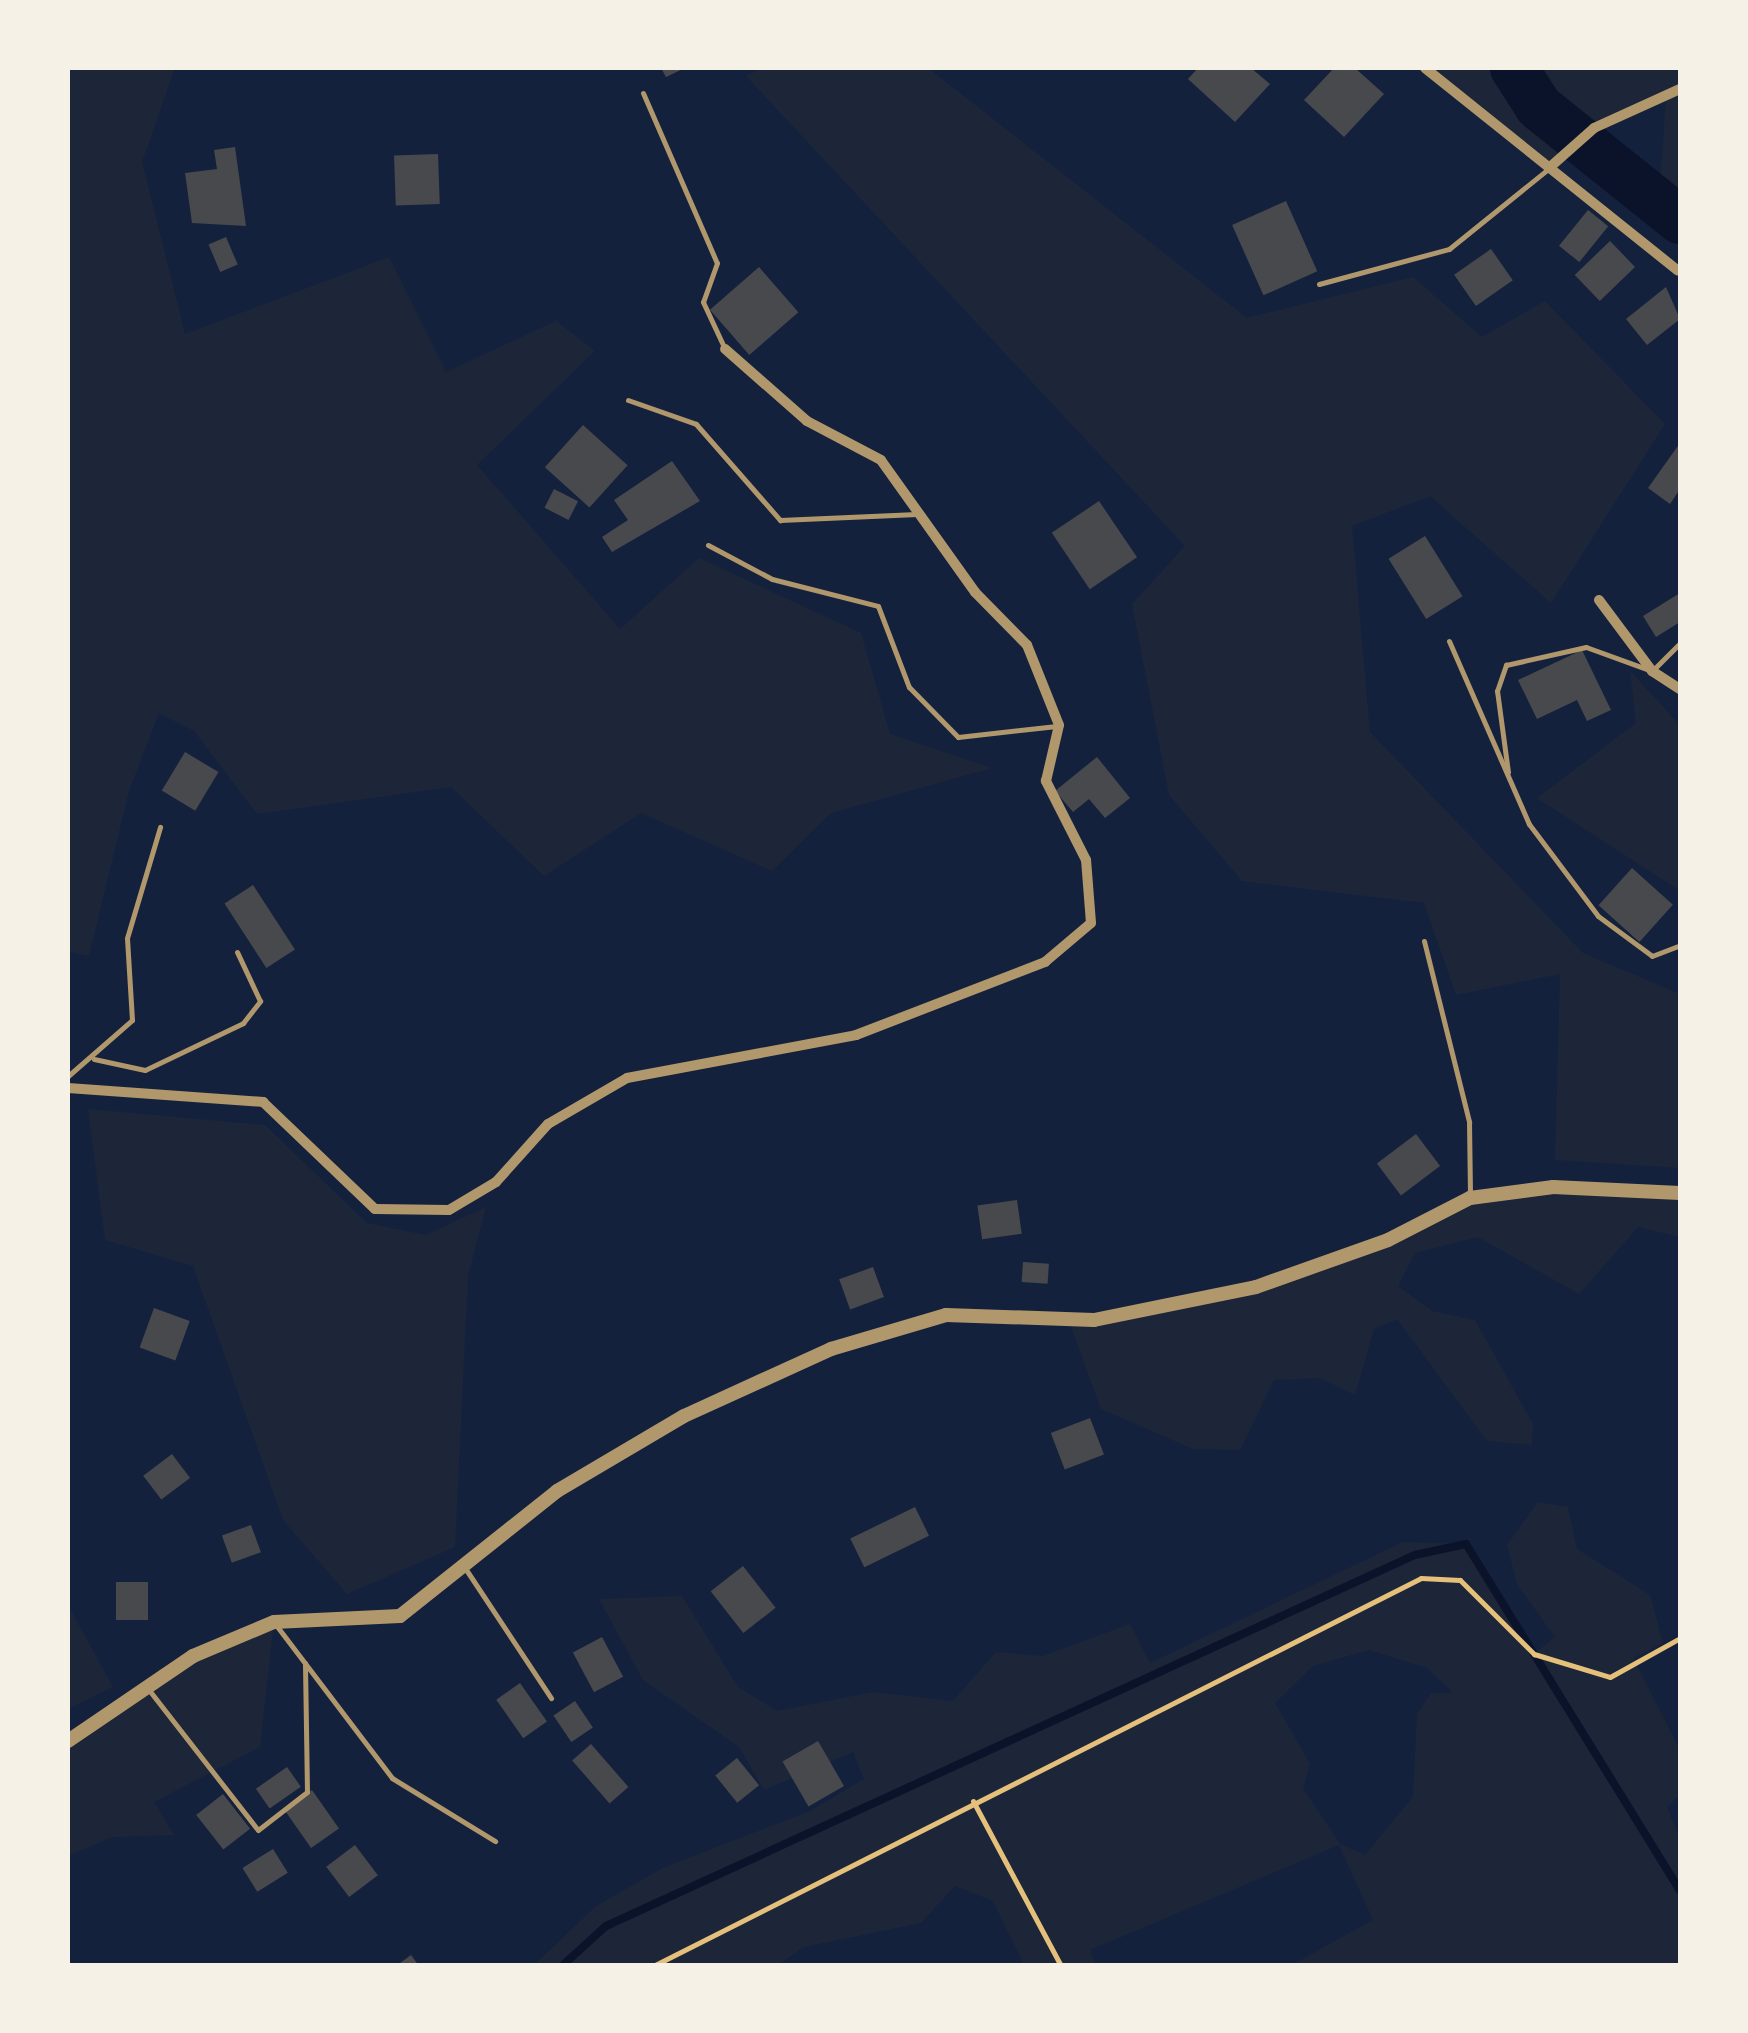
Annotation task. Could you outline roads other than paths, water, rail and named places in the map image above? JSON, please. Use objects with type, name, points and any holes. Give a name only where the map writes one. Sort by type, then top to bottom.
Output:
[{"type":"street","points":[[1425,68],[1678,270]]},
{"type":"street","points":[[1550,168],[1594,128],[1680,89]]},
{"type":"street","points":[[68,1088],[263,1102],[375,1209],[449,1210],[496,1182],[548,1124],[626,1078],[856,1035],[1045,962],[1091,923],[1095,898],[1046,781],[1059,725],[1027,646],[881,460],[807,421],[726,350]]},
{"type":"street","points":[[1600,600],[1652,672],[1680,689]]},
{"type":"street","points":[[68,1741],[193,1656],[274,1622],[400,1616],[557,1491],[684,1416],[831,1350],[946,1315],[1094,1320],[1256,1287],[1388,1240],[1470,1198],[1553,1187],[1680,1194]]},
{"type":"lane","points":[[643,93],[717,264],[703,302],[726,350]]},
{"type":"lane","points":[[1320,284],[1449,250],[1550,168]]},
{"type":"lane","points":[[628,400],[696,424],[780,520],[920,514]]},
{"type":"lane","points":[[708,546],[772,579],[878,606],[909,687],[958,737],[1059,725]]},
{"type":"lane","points":[[1449,641],[1529,824],[1598,916],[1652,956],[1680,945]]},
{"type":"lane","points":[[1510,780],[1497,691],[1506,665],[1586,647],[1652,672],[1680,644]]},
{"type":"lane","points":[[68,1076],[94,1059],[132,1020],[128,938],[160,826]]},
{"type":"lane","points":[[1424,942],[1469,1122],[1470,1198]]},
{"type":"lane","points":[[94,1059],[146,1070],[243,1022],[260,1002],[237,952]]},
{"type":"lane","points":[[465,1568],[551,1698]]},
{"type":"lane","points":[[274,1622],[392,1778],[495,1841]]},
{"type":"lane","points":[[148,1688],[258,1830],[306,1792],[305,1663]]},
{"type":"waterway","points":[[1514,68],[1539,107],[1680,220]]},
{"type":"waterway","points":[[562,1966],[606,1926],[1415,1555],[1466,1544],[1680,1890]]}]
